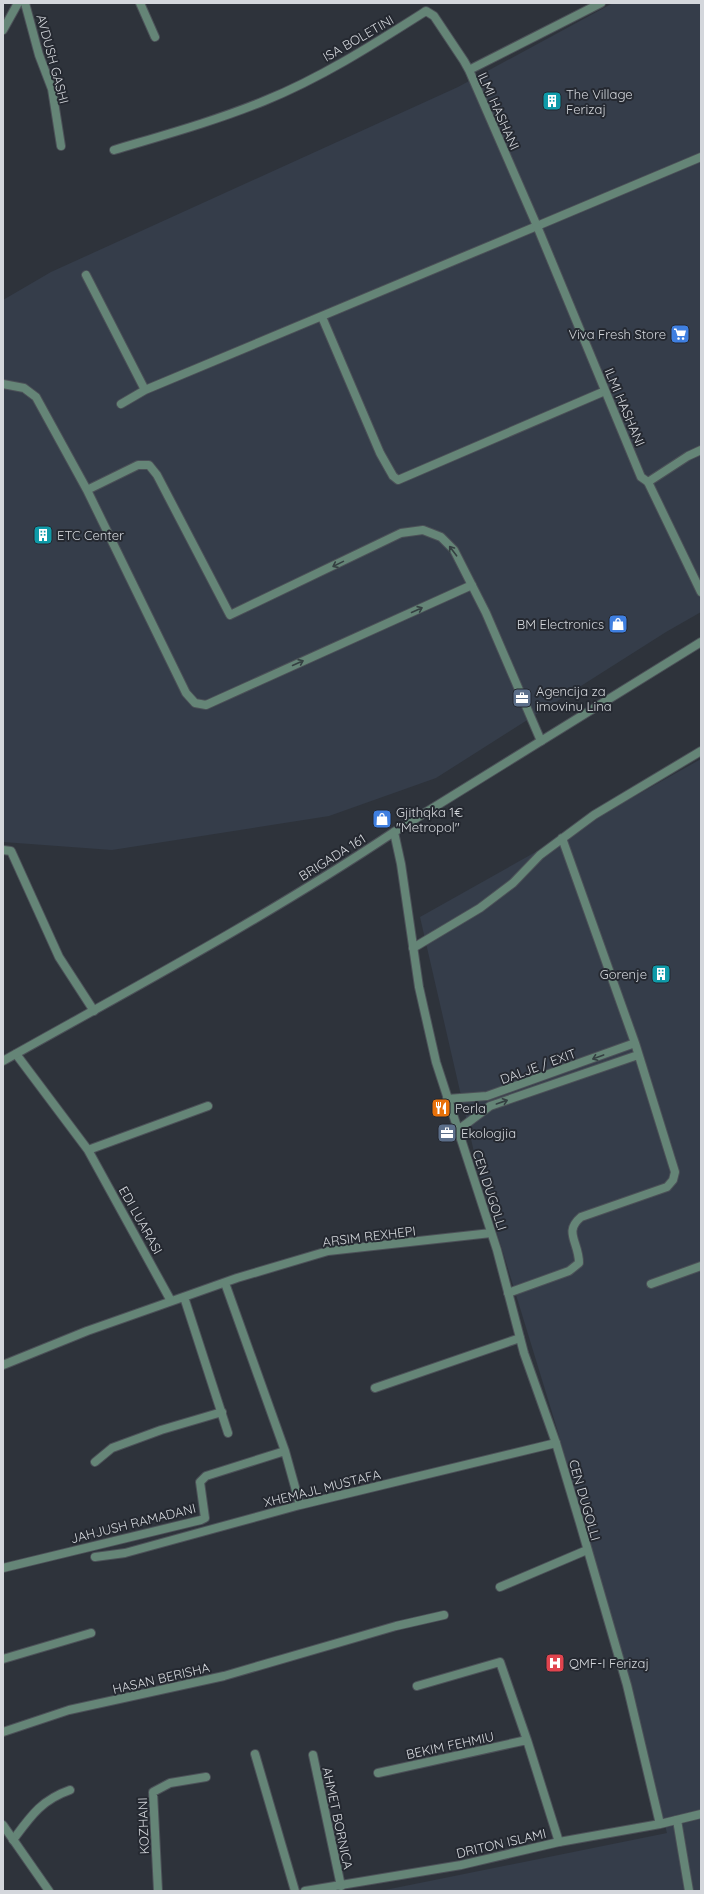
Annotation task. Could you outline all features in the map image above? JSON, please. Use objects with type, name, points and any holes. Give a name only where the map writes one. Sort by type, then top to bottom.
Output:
[{"type":"street","points":[[3,30],[18,3]]},
{"type":"street","name":"AVDUSH GASHI","points":[[25,3],[39,55],[52,89],[61,146]]},
{"type":"street","points":[[140,3],[155,37]]},
{"type":"street","points":[[469,70],[601,3]]},
{"type":"street","name":"ISA BOLETINI","points":[[114,150],[207,122],[265,100],[347,60],[426,11],[434,16],[469,70]]},
{"type":"street","name":"ILMI HASHANI","points":[[469,70],[537,226],[642,477],[648,482],[701,592]]},
{"type":"street","points":[[121,404],[145,390],[701,157]]},
{"type":"street","points":[[86,276],[145,390]]},
{"type":"street","points":[[322,317],[380,453],[393,476],[398,480],[605,391]]},
{"type":"street","points":[[3,384],[24,388],[36,398],[87,490],[186,693],[195,704],[206,705],[472,584]]},
{"type":"street","points":[[648,482],[688,456],[701,450]]},
{"type":"street","points":[[87,490],[138,466],[149,465],[157,475],[230,616],[401,533],[423,530],[441,537],[454,550],[472,584],[540,741]]},
{"type":"street","name":"BRIGADA 161","points":[[3,1061],[94,1011],[243,925],[351,860],[701,642]]},
{"type":"street","points":[[413,948],[480,908],[513,883],[540,855],[594,816],[701,752]]},
{"type":"street","name":"CEN DUGOLLI","points":[[394,832],[401,864],[419,987],[436,1062],[491,1233],[520,1338],[556,1443],[627,1685],[660,1824]]},
{"type":"street","points":[[508,1292],[569,1271],[579,1263],[579,1252],[571,1230],[574,1223],[581,1217],[667,1187],[673,1180],[675,1172],[635,1043],[562,838]]},
{"type":"street","points":[[3,850],[11,851],[59,957],[94,1011]]},
{"type":"street","name":"DALJE / EXIT","points":[[447,1099],[487,1096],[635,1043]]},
{"type":"street","name":"EDI LUARASI","points":[[16,1054],[88,1150],[171,1302]]},
{"type":"street","points":[[458,1130],[490,1106],[638,1055]]},
{"type":"street","points":[[88,1150],[208,1106]]},
{"type":"street","name":"ARSIM REXHEPI","points":[[3,1365],[87,1331],[224,1283],[328,1251],[491,1233]]},
{"type":"street","points":[[651,1284],[701,1266]]},
{"type":"street","points":[[224,1283],[285,1451],[300,1505]]},
{"type":"street","points":[[184,1297],[228,1433]]},
{"type":"street","points":[[375,1388],[520,1338]]},
{"type":"street","points":[[95,1462],[112,1448],[161,1430],[222,1412]]},
{"type":"street","name":"XHEMAJL MUSTAFA","points":[[95,1557],[125,1553],[300,1505],[556,1443]]},
{"type":"street","name":"JAHJUSH RAMADANI","points":[[3,1568],[201,1520],[205,1518],[200,1482],[206,1476],[285,1451]]},
{"type":"street","name":"CEN DUGOLLI","points":[[500,1587],[587,1550]]},
{"type":"street","name":"HASAN BERISHA","points":[[3,1732],[69,1710],[224,1676],[396,1626],[444,1615]]},
{"type":"street","points":[[3,1659],[91,1633]]},
{"type":"street","points":[[417,1686],[500,1662],[527,1740],[559,1842]]},
{"type":"street","name":"BEKIM FEHMIU","points":[[378,1773],[527,1740]]},
{"type":"street","points":[[255,1754],[294,1891]]},
{"type":"street","name":"AHMET BORNICA","points":[[313,1755],[341,1886]]},
{"type":"street","name":"KOZHANI","points":[[158,1891],[153,1792],[170,1783],[206,1777]]},
{"type":"street","points":[[13,1840],[43,1803],[70,1790]]},
{"type":"street","name":"DRITON ISLAMI","points":[[304,1891],[341,1886],[461,1864],[559,1842],[660,1824],[701,1814]]},
{"type":"street","points":[[677,1820],[689,1891]]},
{"type":"street","points":[[3,1825],[49,1891]]},
{"type":"shaded area","points":[[613,3],[701,3],[701,612],[666,632],[436,778],[329,816],[112,850],[3,842],[3,300],[51,272],[458,87]]},
{"type":"shaded area","points":[[701,759],[701,1891],[380,1891],[667,1833],[558,1432],[479,1174],[420,917]]},
{"type":"place","name":"The Village Ferizaj","points":[[552,101]]},
{"type":"place","name":"Viva Fresh Store","points":[[680,334]]},
{"type":"place","name":"ETC Center","points":[[43,535]]},
{"type":"place","name":"BM Electronics","points":[[618,624]]},
{"type":"place","name":"Agencija za imovinu Lina","points":[[522,698]]},
{"type":"place","name":"Gjithqka 1€ \"Metropol\"","points":[[382,819]]},
{"type":"place","name":"Gorenje","points":[[661,974]]},
{"type":"place","name":"Perla","points":[[441,1108]]},
{"type":"place","name":"Ekologjia","points":[[447,1133]]},
{"type":"place","name":"QMF-I Ferizaj","points":[[555,1663]]}]
